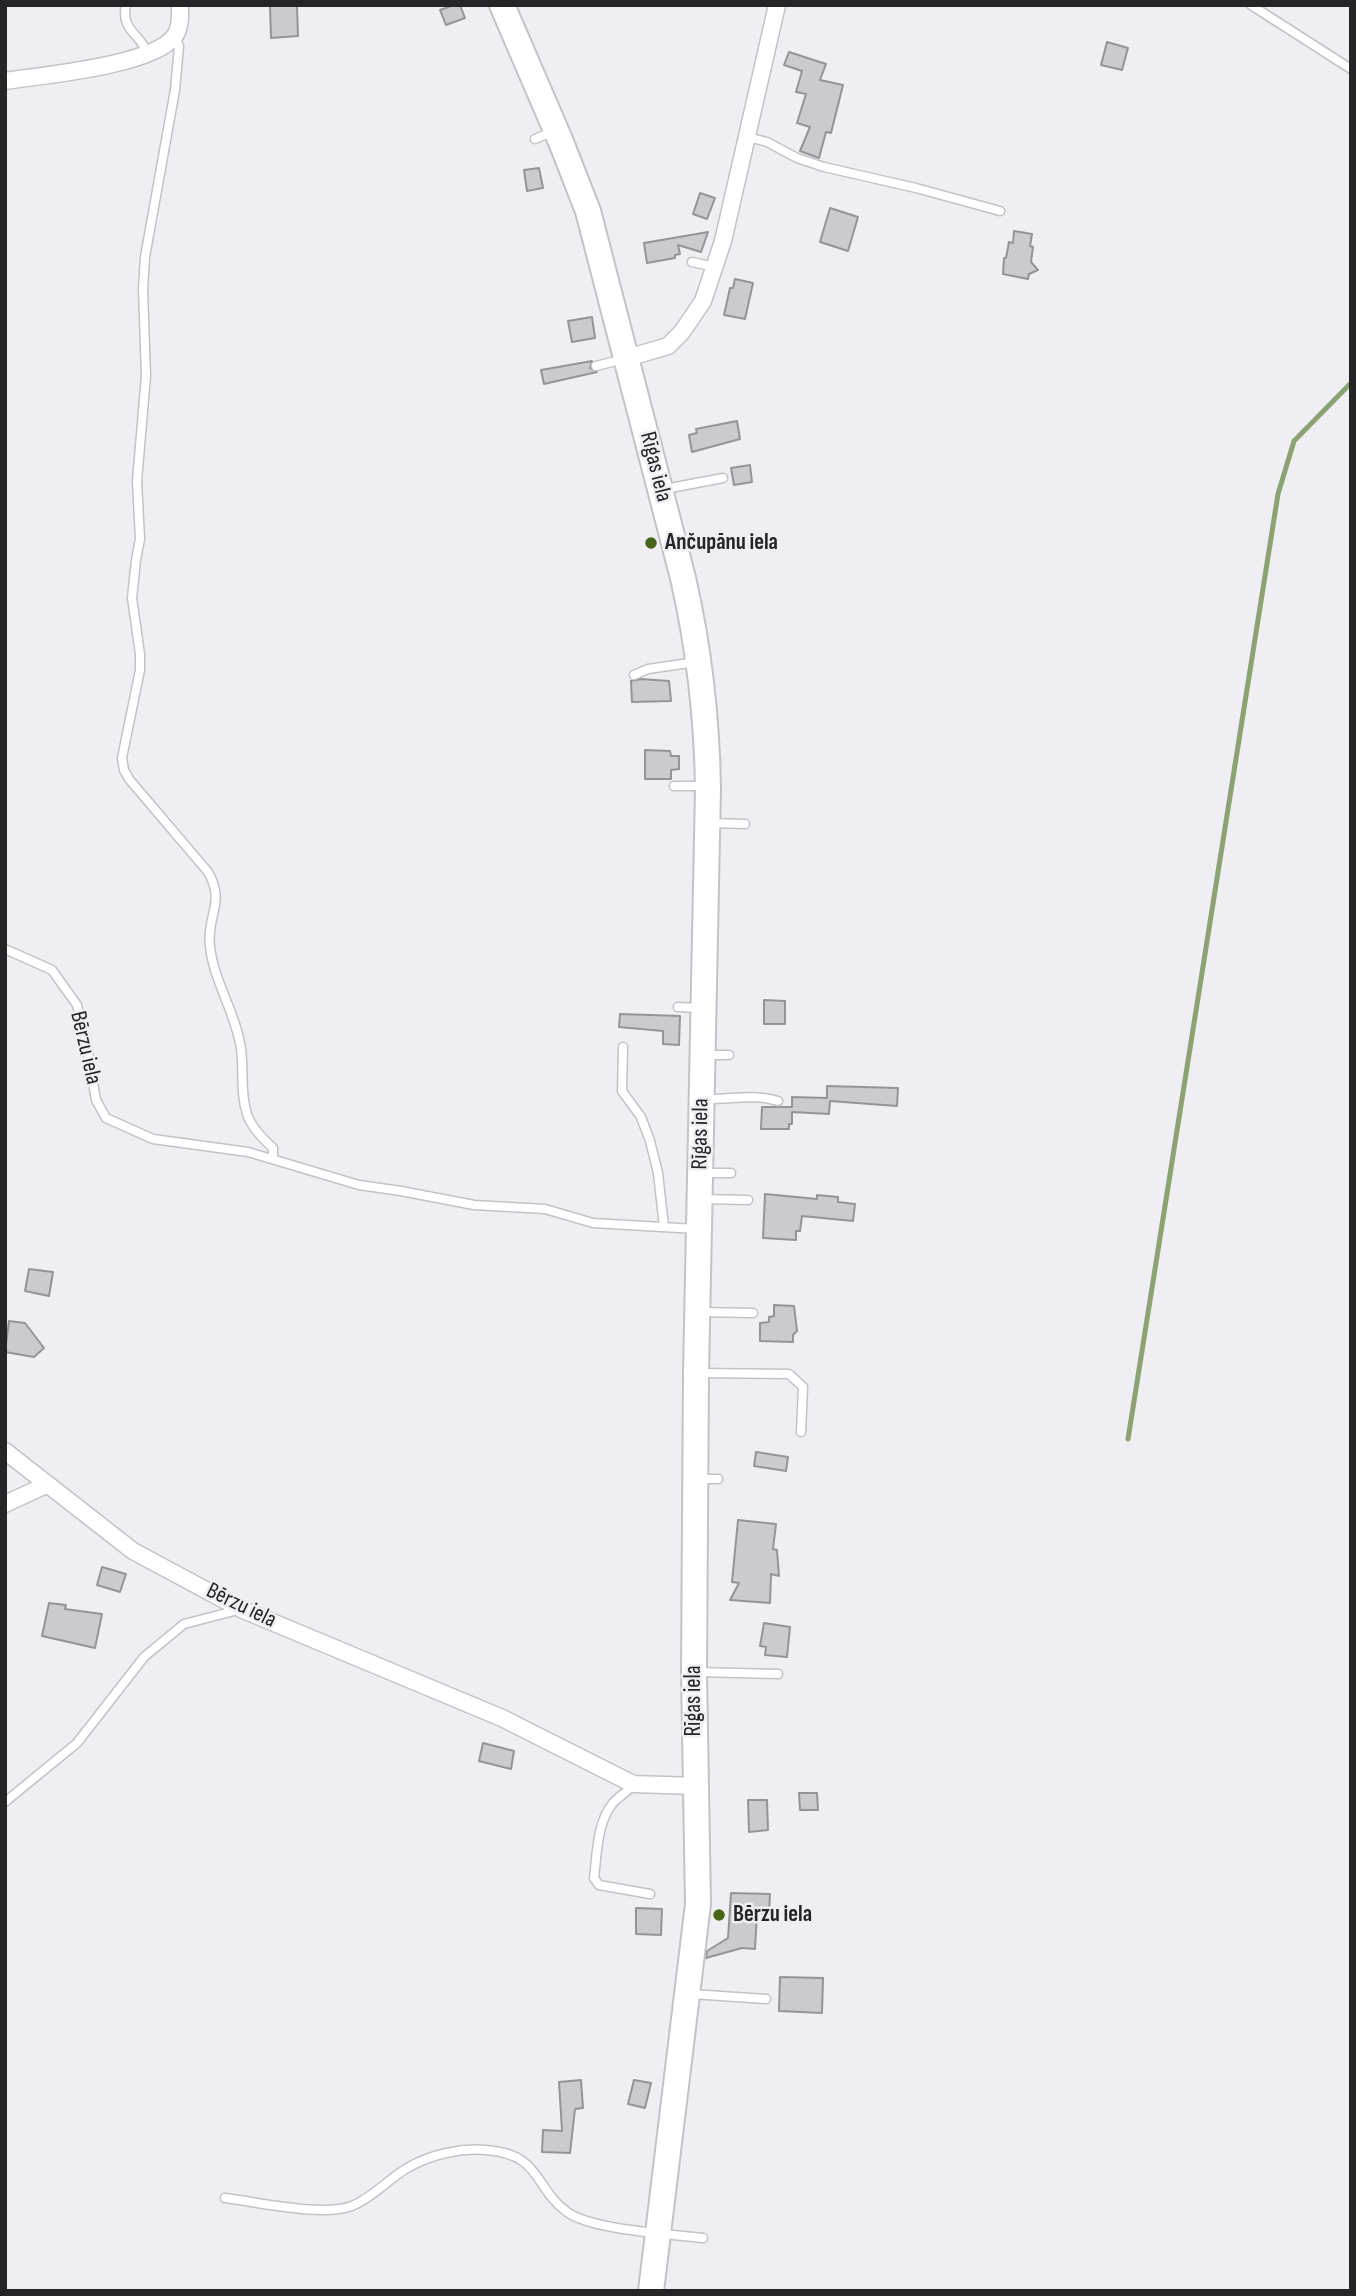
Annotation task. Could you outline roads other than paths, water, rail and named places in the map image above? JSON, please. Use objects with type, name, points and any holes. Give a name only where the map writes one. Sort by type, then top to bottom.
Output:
[{"type":"main road","name":"Rīgas iela","points":[[502,5],[546,134],[588,211],[685,587],[699,662],[705,716],[708,786],[696,1373],[706,1479],[694,1672],[698,1904],[651,2291]]},
{"type":"street","points":[[5,81],[95,68],[161,48],[174,37],[179,26],[180,5]]},
{"type":"street","points":[[627,358],[668,346],[682,332],[703,301],[723,241],[777,5]]},
{"type":"street","name":"Bērzu iela","points":[[5,1451],[133,1551],[241,1609],[502,1718],[633,1784],[696,1786]]},
{"type":"street","points":[[5,1504],[46,1485]]},
{"type":"lane","points":[[126,5],[126,25],[145,47],[147,54]]},
{"type":"lane","points":[[1251,5],[1351,69]]},
{"type":"lane","points":[[174,37],[179,46],[175,90],[145,257],[143,289],[146,376],[138,481],[141,539],[134,570],[132,598],[140,670],[122,758],[129,779],[208,872],[215,884],[217,897],[210,931],[210,946],[241,1049],[242,1090],[247,1116],[272,1148],[273,1159],[359,1185],[474,1205],[545,1209],[593,1223],[699,1229]]},
{"type":"lane","points":[[748,137],[824,167],[1000,211]]},
{"type":"lane","points":[[692,262],[715,267]]},
{"type":"lane","points":[[596,366],[627,358]]},
{"type":"lane","points":[[661,490],[723,478]]},
{"type":"lane","points":[[634,675],[648,669],[699,662]]},
{"type":"lane","points":[[674,786],[708,786]]},
{"type":"lane","points":[[707,823],[745,824]]},
{"type":"lane","name":"Bērzu iela","points":[[5,949],[52,971],[77,1005],[96,1100],[106,1118],[153,1139],[248,1152],[273,1159]]},
{"type":"lane","points":[[678,1007],[703,1008]]},
{"type":"lane","points":[[623,1047],[622,1091],[641,1116],[650,1141],[659,1173],[664,1227]]},
{"type":"lane","points":[[702,1055],[729,1055]]},
{"type":"lane","points":[[701,1098],[748,1096],[778,1101]]},
{"type":"lane","points":[[700,1172],[731,1173]]},
{"type":"lane","points":[[700,1199],[748,1200]]},
{"type":"lane","points":[[697,1312],[753,1313]]},
{"type":"lane","points":[[696,1373],[789,1374],[803,1387],[801,1432]]},
{"type":"lane","points":[[5,1802],[77,1743],[144,1657],[184,1624],[241,1609]]},
{"type":"lane","points":[[694,1672],[778,1674]]},
{"type":"lane","points":[[633,1784],[613,1804],[605,1817],[594,1878],[599,1885],[650,1894]]},
{"type":"lane","points":[[688,1993],[766,1999]]},
{"type":"lane","points":[[225,2198],[318,2210],[351,2206],[375,2193],[409,2167],[461,2149],[494,2151],[521,2160],[533,2169],[558,2203],[569,2213],[591,2222],[703,2238]]},
{"type":"waterway","points":[[1128,1439],[1278,494],[1294,441],[1351,383]]},
{"type":"place","name":"Ančupānu iela","points":[[651,543]]},
{"type":"place","name":"Bērzu iela","points":[[719,1915]]}]
